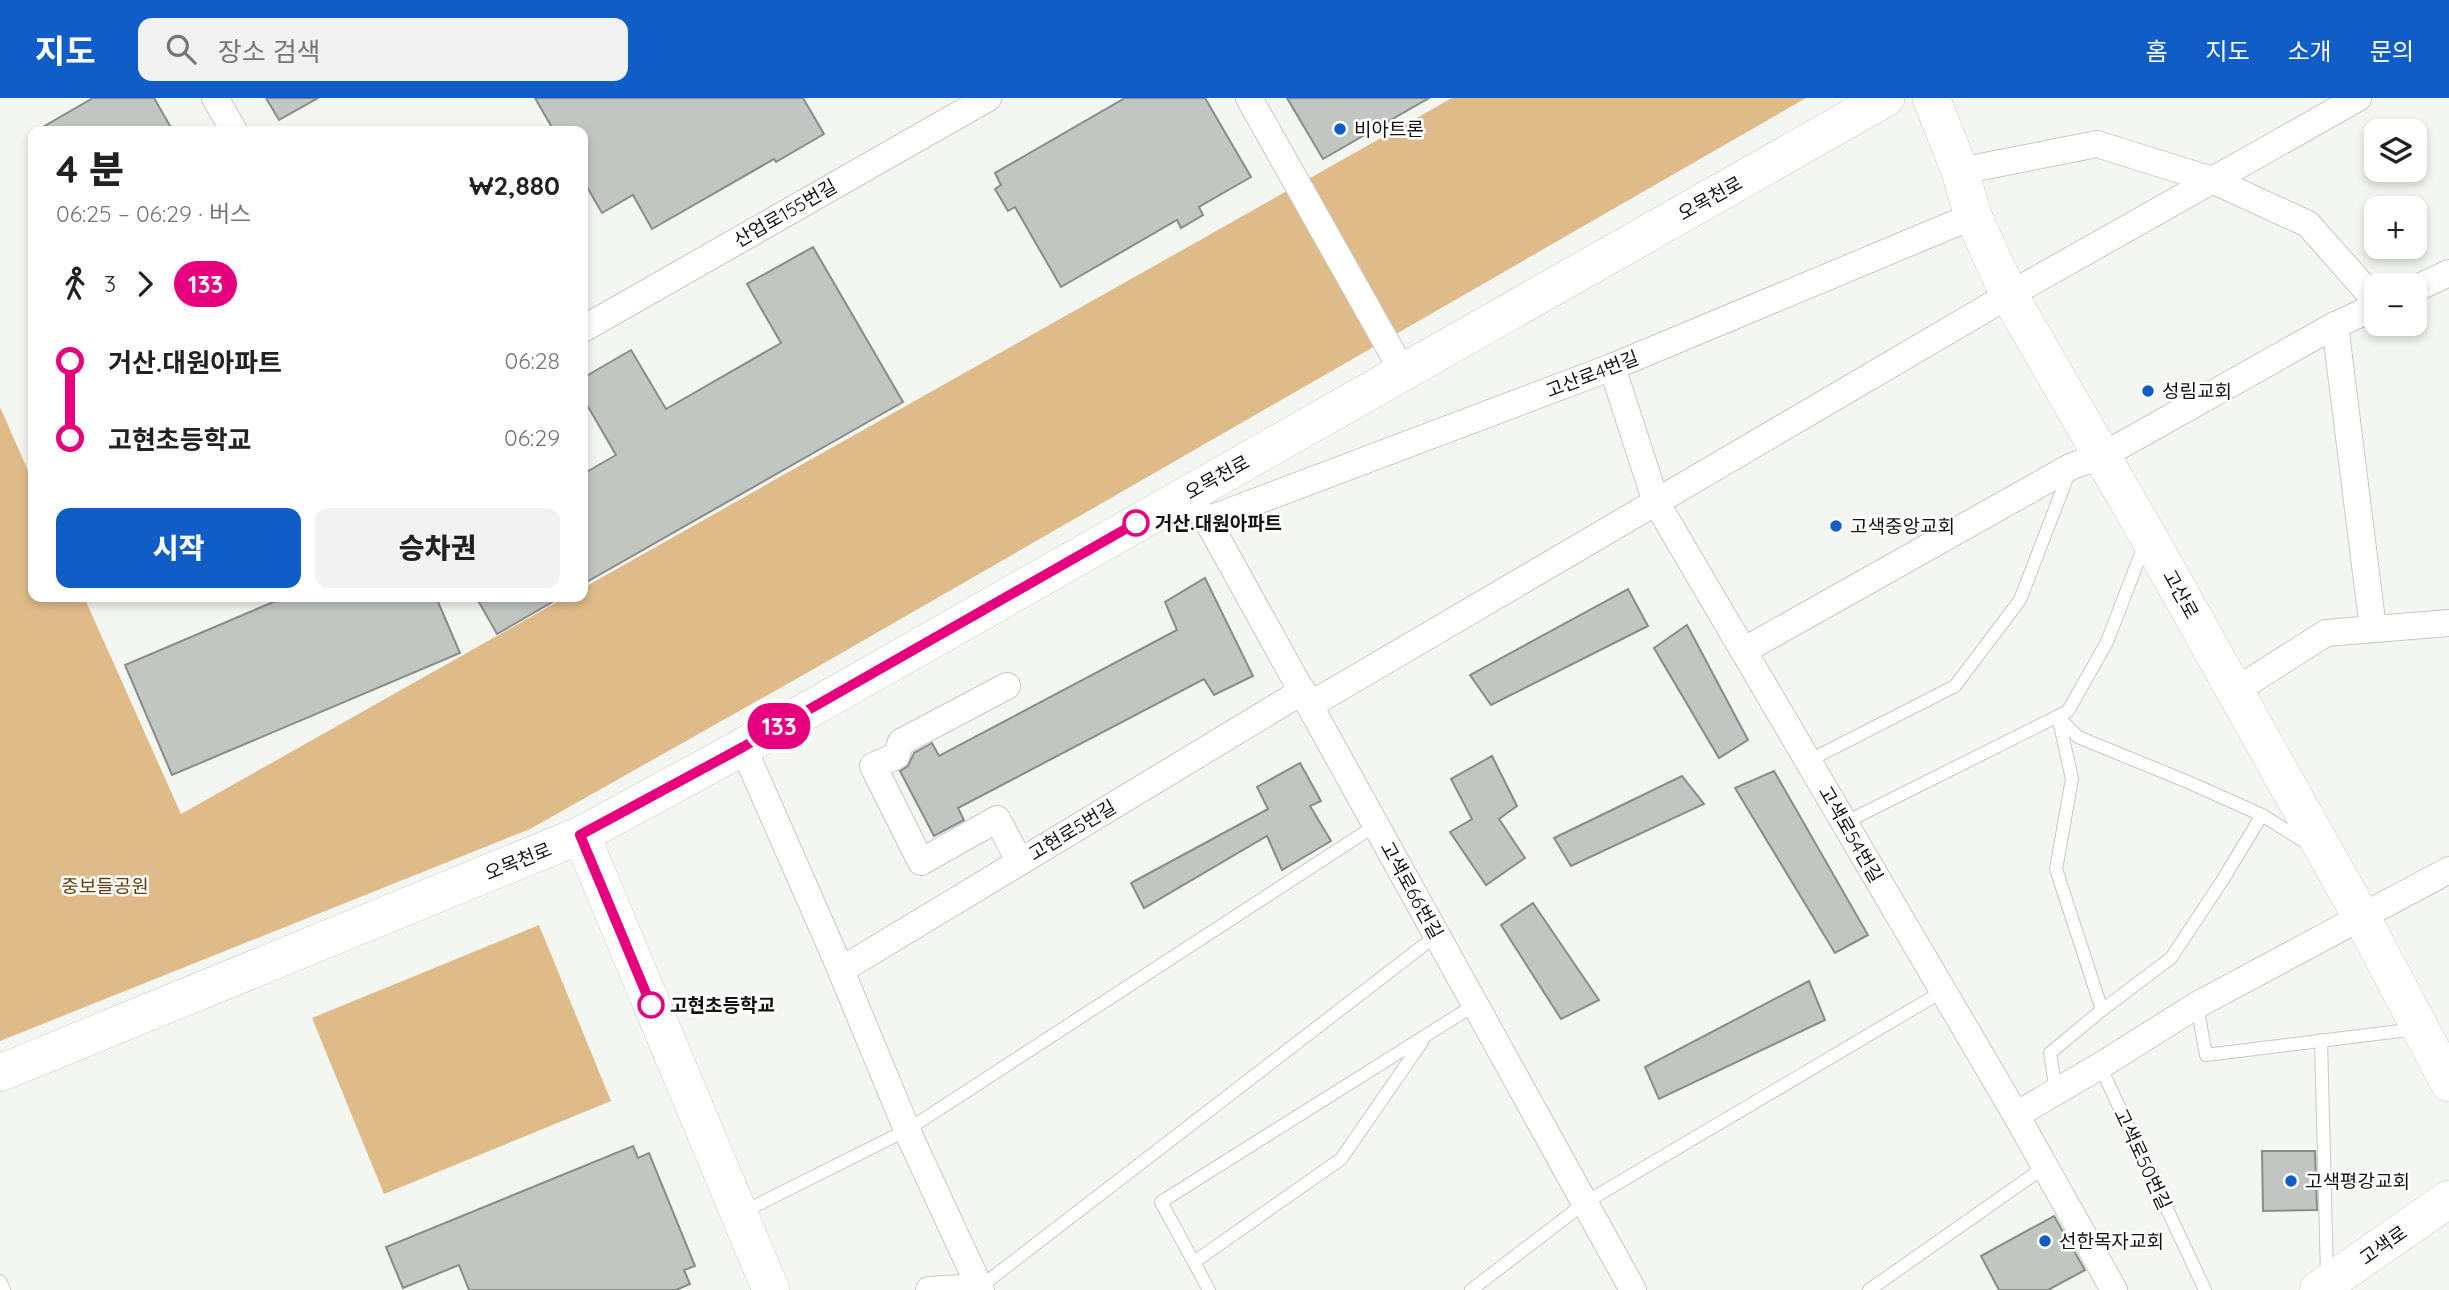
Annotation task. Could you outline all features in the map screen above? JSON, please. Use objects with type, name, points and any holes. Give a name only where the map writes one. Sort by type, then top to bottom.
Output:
[{"type":"street","points":[[215,98],[231,126]]},
{"type":"street","name":"산업로155번길","points":[[588,326],[988,98]]},
{"type":"street","points":[[1249,98],[1403,372]]},
{"type":"street","name":"오목천로","points":[[0,1073],[580,835],[1195,508],[1403,372],[1886,98]]},
{"type":"street","name":"고산로","points":[[1931,98],[1960,171],[1973,216],[2087,461],[2148,536],[2362,918],[2449,1083]]},
{"type":"street","name":"고현로5번길","points":[[841,970],[1020,862],[1656,502],[2009,295],[2358,98]]},
{"type":"street","points":[[1960,171],[2097,144],[2212,180],[2308,223],[2364,287]]},
{"type":"street","name":"고산로4번길","points":[[1195,508],[1612,368],[1973,216]]},
{"type":"street","points":[[2427,283],[2449,273]]},
{"type":"street","points":[[1743,651],[2364,312]]},
{"type":"street","points":[[2335,326],[2373,629]]},
{"type":"street","name":"고색로54번길","points":[[1612,368],[1656,502],[2046,1166],[2114,1290]]},
{"type":"street","name":"고색로66번길","points":[[1195,508],[1306,698],[1633,1290]]},
{"type":"street","points":[[2235,691],[2326,633],[2449,624]]},
{"type":"street","points":[[1007,686],[901,742],[896,756],[873,766],[868,776],[921,862],[997,819],[1020,862]]},
{"type":"street","points":[[743,747],[841,970],[907,1130],[980,1289],[929,1290]]},
{"type":"street","points":[[580,835],[771,1290]]},
{"type":"street","points":[[2016,1115],[2197,1005],[2449,870]]},
{"type":"street","name":"고색로","points":[[2323,1287],[2449,1199]]},
{"type":"lane","points":[[1808,761],[1955,686],[2020,600],[2087,461]]},
{"type":"lane","points":[[1844,823],[2068,711],[2107,642],[2148,536]]},
{"type":"lane","points":[[2058,716],[2077,737],[2262,815],[2326,856]]},
{"type":"lane","points":[[2058,716],[2072,779],[2056,869],[2102,1010]]},
{"type":"lane","points":[[2056,1091],[2050,1053],[2171,958],[2262,815]]},
{"type":"lane","points":[[738,1214],[907,1130],[1376,825]]},
{"type":"lane","points":[[980,1289],[1438,935]]},
{"type":"lane","points":[[1471,1290],[1586,1202],[1943,991]]},
{"type":"lane","points":[[1209,1290],[1161,1202],[1476,1004]]},
{"type":"lane","points":[[2197,1005],[2206,1055],[2421,1029]]},
{"type":"lane","points":[[1194,1262],[1341,1159],[1426,1036]]},
{"type":"lane","points":[[2321,1040],[2323,1287]]},
{"type":"lane","name":"고색로50번길","points":[[2100,1066],[2205,1290]]},
{"type":"lane","points":[[1869,1290],[2046,1166]]},
{"type":"lane","points":[[0,1280],[4,1290]]},
{"type":"green space","name":"중보들공원","points":[[1452,98],[1806,98],[812,670],[530,829],[0,1041],[0,407],[28,471],[28,602],[86,602],[181,814],[557,602],[588,602],[588,585]]},
{"type":"green space","points":[[539,925],[611,1101],[384,1194],[312,1018]]},
{"type":"building","points":[[93,98],[154,98],[170,126],[45,126]]},
{"type":"building","points":[[266,98],[318,98],[279,120]]},
{"type":"building","points":[[535,98],[803,98],[824,134],[776,162],[774,159],[652,229],[633,195],[602,213],[588,189],[588,126],[551,126]]},
{"type":"building","points":[[1125,98],[1205,98],[1251,177],[1199,207],[1203,215],[1181,228],[1177,220],[1061,287],[1015,207],[1008,211],[995,189],[1001,185],[995,173]]},
{"type":"building","name":"비아트론","points":[[1287,98],[1429,98],[1323,159]]},
{"type":"building","points":[[813,247],[903,402],[588,581],[588,471],[616,455],[588,407],[588,375],[631,350],[666,409],[781,343],[747,284]]},
{"type":"building","points":[[1205,578],[1253,676],[1214,695],[1204,679],[958,808],[964,820],[934,836],[900,771],[908,766],[914,753],[932,743],[939,756],[1177,630],[1165,602]]},
{"type":"building","points":[[1628,589],[1648,626],[1491,705],[1470,675]]},
{"type":"building","points":[[273,602],[438,602],[460,653],[172,775],[125,665]]},
{"type":"building","points":[[479,602],[552,602],[497,634]]},
{"type":"building","points":[[1687,625],[1748,740],[1719,758],[1654,648]]},
{"type":"building","points":[[1492,756],[1517,806],[1499,819],[1525,858],[1486,885],[1450,832],[1472,819],[1451,779]]},
{"type":"building","points":[[1300,763],[1321,801],[1310,806],[1331,841],[1282,870],[1267,836],[1144,908],[1131,883],[1268,809],[1257,787]]},
{"type":"building","points":[[1774,771],[1868,935],[1835,953],[1735,788]]},
{"type":"building","points":[[1682,776],[1704,804],[1571,866],[1554,838]]},
{"type":"building","points":[[1533,903],[1599,1000],[1561,1019],[1501,925]]},
{"type":"building","points":[[1809,981],[1825,1020],[1659,1099],[1645,1067]]},
{"type":"building","points":[[633,1146],[638,1158],[649,1153],[695,1266],[684,1270],[690,1284],[676,1290],[469,1290],[459,1265],[403,1288],[386,1247]]},
{"type":"building","name":"고색평강교회","points":[[2262,1151],[2315,1151],[2317,1210],[2263,1211]]},
{"type":"building","points":[[2054,1216],[2085,1270],[2048,1290],[1999,1290],[1981,1256]]},
{"type":"bus line","name":"133","points":[[651,1005],[580,835],[743,747],[1136,523]]},
{"type":"place","name":"비아트론","points":[[1340,129]]},
{"type":"place","name":"성림교회","points":[[2148,391]]},
{"type":"place","name":"거산.대원아파트","points":[[1136,523]]},
{"type":"place","name":"고색중앙교회","points":[[1836,526]]},
{"type":"place","name":"고현초등학교","points":[[651,1005]]},
{"type":"place","name":"고색평강교회","points":[[2291,1181]]},
{"type":"place","name":"선한목자교회","points":[[2045,1241]]}]
